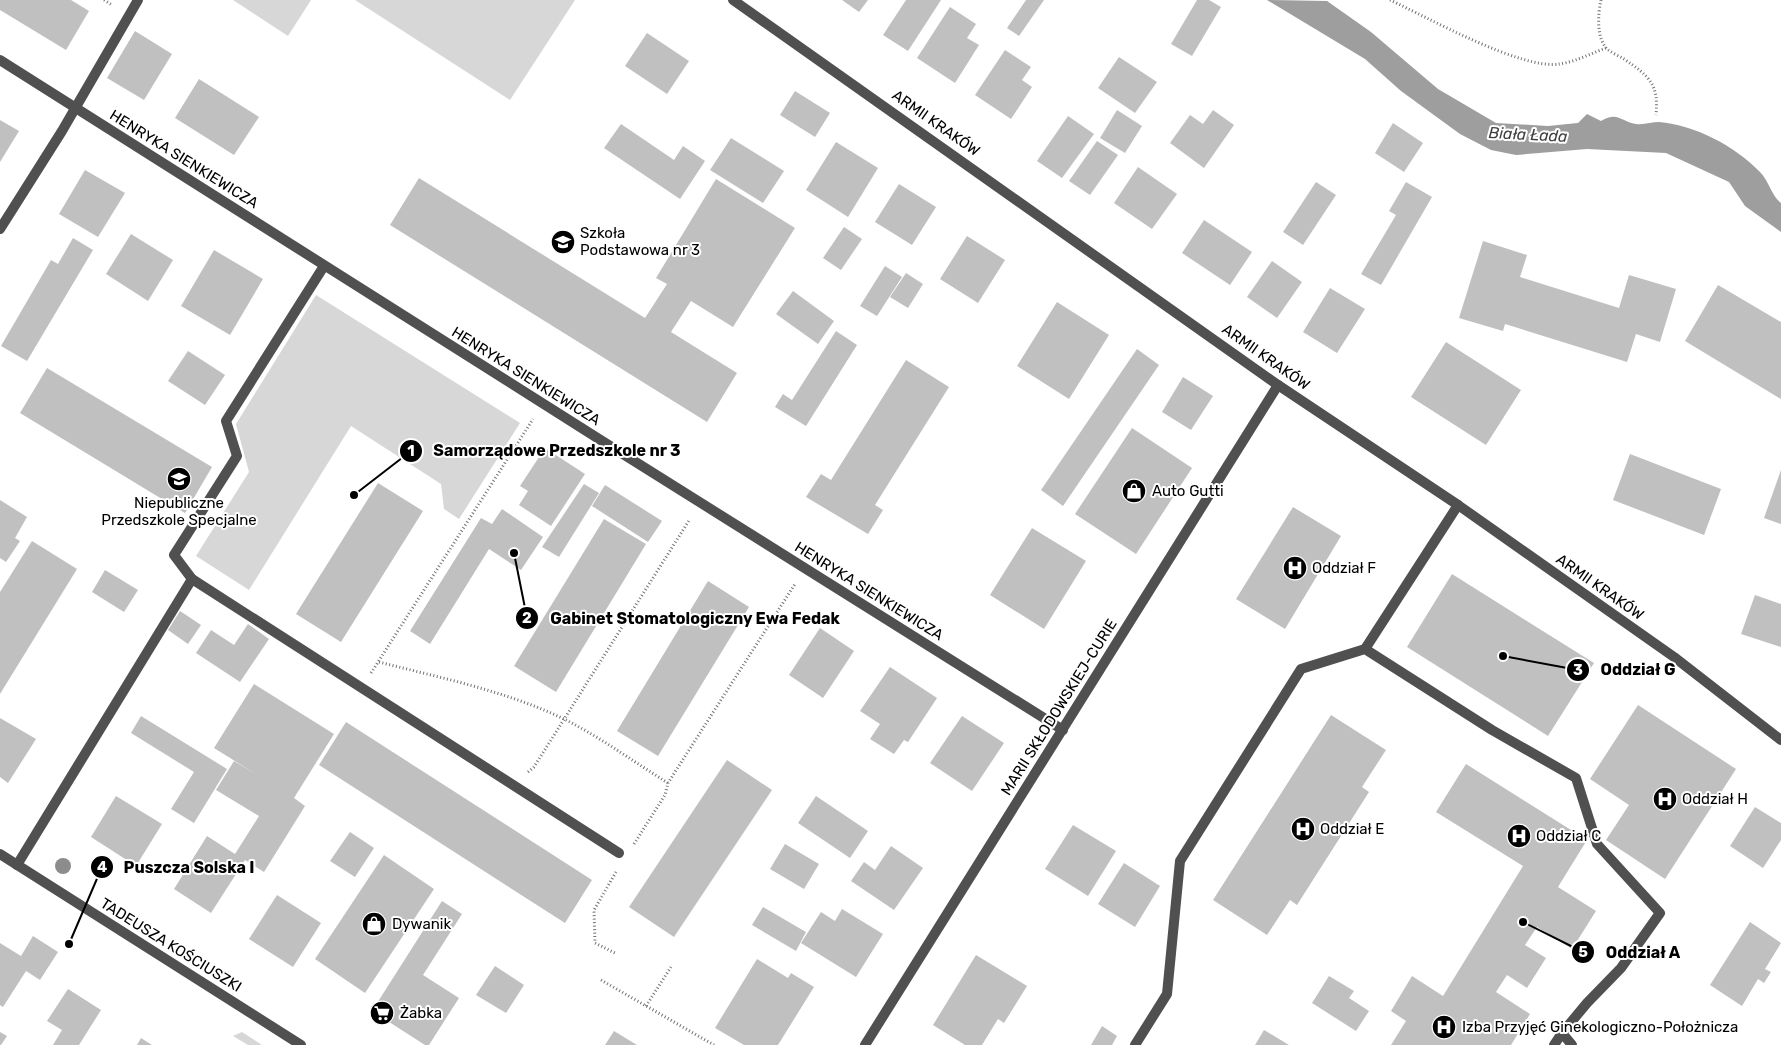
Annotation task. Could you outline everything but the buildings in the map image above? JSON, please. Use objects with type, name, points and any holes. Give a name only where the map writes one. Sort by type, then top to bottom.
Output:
[{"type":"street","points":[[0,229],[75,108],[138,0]]},
{"type":"street","name":"ARMII KRAKÓW","points":[[733,0],[1278,385],[1458,505],[1674,657],[1781,740]]},
{"type":"street","name":"HENRYKA SIENKIEWICZA","points":[[0,60],[542,404],[1064,730]]},
{"type":"street","points":[[324,266],[226,421],[237,456],[174,555],[192,578],[619,853]]},
{"type":"street","name":"MARII SKŁODOWSKIEJ-CURIE","points":[[864,1045],[1064,730],[1278,385]]},
{"type":"street","points":[[1134,1045],[1167,994],[1180,861],[1301,669],[1365,650],[1458,505]]},
{"type":"street","points":[[17,865],[192,578]]},
{"type":"street","points":[[1365,650],[1492,730],[1576,778],[1597,844],[1660,913],[1621,968],[1587,1003],[1554,1045]]},
{"type":"street","name":"TADEUSZA KOŚCIUSZKI","points":[[0,854],[301,1045]]},
{"type":"street","points":[[1562,1033],[1572,1045]]},
{"type":"path","points":[[1390,0],[1482,44],[1527,61],[1559,64],[1606,48]]},
{"type":"path","points":[[1601,0],[1597,21],[1606,48],[1646,76],[1655,87],[1658,98],[1656,115]]},
{"type":"path","points":[[362,688],[542,404]]},
{"type":"path","points":[[510,783],[534,767],[700,502]]},
{"type":"path","points":[[630,851],[665,795],[668,783],[805,568]]},
{"type":"path","points":[[378,662],[494,692],[565,720],[668,783]]},
{"type":"path","points":[[618,954],[595,943],[593,916],[597,902],[620,867]]},
{"type":"path","points":[[646,1006],[671,967]]},
{"type":"path","points":[[601,980],[714,1045]]},
{"type":"shaded area","points":[[233,0],[311,0],[288,36]]},
{"type":"shaded area","points":[[355,0],[575,0],[510,100]]},
{"type":"shaded area","points":[[316,295],[520,423],[459,519],[444,509],[441,484],[351,426],[249,590],[196,556],[249,472],[236,424]]},
{"type":"shaded area","points":[[242,1032],[262,1045],[248,1045],[233,1036]]},
{"type":"water","name":"Biała Łada","points":[[1267,0],[1327,1],[1371,32],[1438,89],[1496,123],[1548,126],[1578,123],[1587,114],[1601,121],[1616,117],[1636,124],[1659,122],[1673,124],[1714,138],[1739,154],[1763,176],[1781,203],[1781,232],[1745,206],[1729,182],[1666,153],[1587,149],[1516,155],[1491,150],[1460,134],[1401,91],[1365,59]]},
{"type":"place","name":"Szkoła Podstawowa nr 3","points":[[563,242]]},
{"type":"place","name":"Niepubliczne Przedszkole Specjalne","points":[[179,479]]},
{"type":"place","name":"Auto Gutti","points":[[1134,491]]},
{"type":"place","name":"Samorządowe Przedszkole nr 3","points":[[354,495]]},
{"type":"place","name":"Gabinet Stomatologiczny Ewa Fedak","points":[[514,553]]},
{"type":"place","name":"Oddział F","points":[[1295,568]]},
{"type":"place","name":"Oddział G","points":[[1503,656]]},
{"type":"place","name":"Oddział H","points":[[1665,799]]},
{"type":"place","name":"Oddział E","points":[[1303,829]]},
{"type":"place","name":"Oddział C","points":[[1519,836]]},
{"type":"place","name":"Oddział A","points":[[1523,922]]},
{"type":"place","name":"Dywanik","points":[[374,924]]},
{"type":"place","name":"Puszcza Solska I","points":[[69,944]]},
{"type":"place","name":"Żabka","points":[[382,1013]]},
{"type":"place","name":"Izba Przyjęć Ginekologiczno-Położnicza","points":[[1444,1027]]}]
